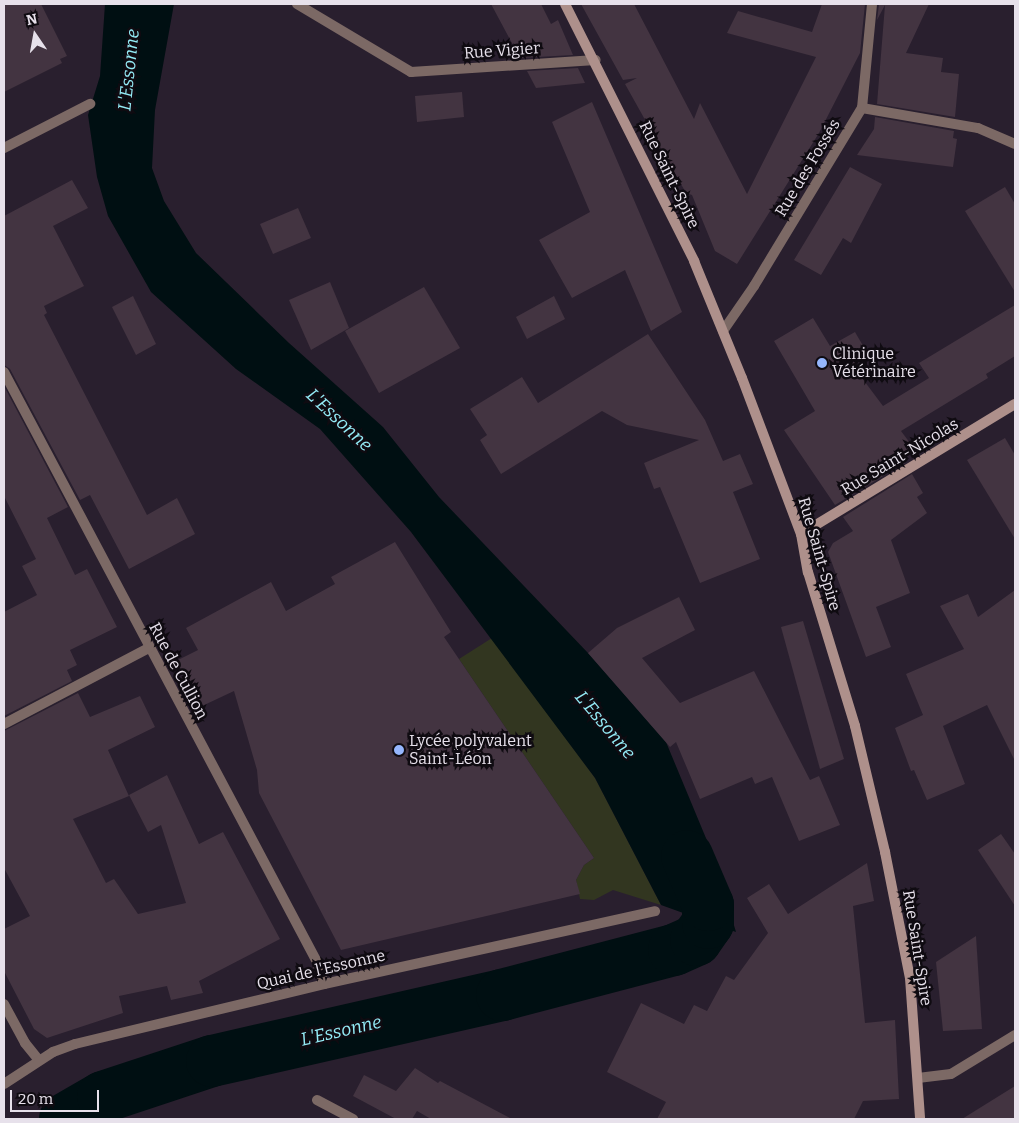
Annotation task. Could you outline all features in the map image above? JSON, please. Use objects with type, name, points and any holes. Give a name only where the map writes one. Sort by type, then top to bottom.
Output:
[{"type":"street","name":"Rue Vigier","points":[[297,4],[411,72],[596,60]]},
{"type":"street","name":"Rue Saint-Spire","points":[[565,4],[596,60],[680,231],[723,331],[801,534],[808,572],[854,726],[885,852],[910,978],[920,1119]]},
{"type":"street","name":"Rue des Fossés","points":[[723,331],[754,286],[862,108],[872,4]]},
{"type":"street","points":[[4,148],[90,104]]},
{"type":"street","points":[[862,108],[978,128],[1015,144]]},
{"type":"street","name":"Rue de Cullion","points":[[4,372],[317,962],[324,984]]},
{"type":"street","name":"Rue Saint-Nicolas","points":[[801,534],[1015,404]]},
{"type":"street","points":[[4,724],[149,648]]},
{"type":"street","name":"Quai de l'Essonne","points":[[4,1084],[39,1060],[75,1044],[324,984],[655,911]]},
{"type":"street","points":[[4,1004],[25,1043],[39,1060]]},
{"type":"street","points":[[918,1078],[951,1074],[1015,1035]]},
{"type":"street","points":[[317,1100],[353,1119]]},
{"type":"green space","points":[[492,638],[595,778],[661,905],[613,890],[594,900],[580,899],[576,880],[584,865],[594,858],[459,659]]},
{"type":"water","points":[[105,4],[174,4],[155,110],[152,168],[164,201],[196,253],[289,343],[383,427],[439,497],[588,653],[666,742],[713,855],[736,932],[661,905],[595,778],[411,532],[320,429],[236,369],[151,292],[108,216],[97,177],[88,115],[100,76]]},
{"type":"building","points":[[4,4],[41,4],[67,56],[60,59],[62,63],[4,92]]},
{"type":"building","points":[[491,4],[541,4],[551,24],[558,20],[573,55],[520,58]]},
{"type":"building","points":[[581,4],[634,4],[694,119],[700,103],[747,194],[816,57],[727,33],[738,11],[812,32],[822,4],[865,4],[860,53],[819,133],[737,264],[715,251],[692,195],[686,193],[625,84],[637,78],[623,80]]},
{"type":"building","points":[[879,4],[929,4],[906,53],[943,58],[941,72],[959,74],[955,117],[877,104],[885,5],[877,20]]},
{"type":"building","points":[[578,68],[585,83],[536,88],[527,71]]},
{"type":"building","points":[[462,92],[464,117],[417,122],[415,96]]},
{"type":"building","points":[[592,102],[682,312],[651,331],[625,270],[572,298],[539,240],[590,212],[552,122]]},
{"type":"building","points":[[875,117],[954,131],[953,138],[957,139],[953,167],[857,155],[874,129]]},
{"type":"building","points":[[850,167],[882,184],[851,243],[843,238],[821,275],[794,260]]},
{"type":"building","points":[[72,180],[88,208],[53,226],[84,286],[44,306],[47,313],[44,315],[147,515],[177,498],[195,534],[129,569],[90,495],[80,500],[10,369],[4,365],[4,216]]},
{"type":"building","points":[[1005,187],[1015,204],[1015,292],[965,211]]},
{"type":"building","points":[[298,208],[311,238],[273,254],[260,224]]},
{"type":"building","points":[[330,282],[349,328],[311,350],[289,300]]},
{"type":"building","points":[[424,287],[460,348],[379,393],[345,331]]},
{"type":"building","points":[[133,296],[156,344],[136,355],[112,307]]},
{"type":"building","points":[[554,296],[565,319],[527,339],[516,317]]},
{"type":"building","points":[[1015,305],[1015,356],[986,374],[988,378],[901,431],[913,447],[901,455],[905,463],[835,505],[784,430],[815,411],[774,341],[813,318],[830,346],[855,332],[869,356],[853,366],[883,406],[929,378],[919,363]]},
{"type":"building","points":[[648,334],[705,420],[723,461],[740,454],[753,484],[733,492],[760,559],[700,583],[660,487],[654,489],[644,463],[699,440],[627,425],[602,411],[501,474],[480,440],[487,435],[470,409],[522,377],[538,403]]},
{"type":"building","points":[[4,386],[68,507],[47,518],[75,575],[87,569],[117,627],[70,650],[77,665],[67,670],[72,681],[4,716],[4,612],[37,595],[22,566],[36,559],[4,496]]},
{"type":"building","points":[[1005,438],[1015,455],[1015,539],[967,460]]},
{"type":"building","points":[[912,474],[923,493],[917,497],[927,513],[891,540],[910,593],[876,607],[891,647],[866,657],[828,552],[833,543],[853,531],[843,517]]},
{"type":"building","name":"Lycée polyvalent Saint-Léon","points":[[395,542],[451,632],[444,637],[594,858],[584,865],[576,880],[580,894],[341,950],[259,793],[257,770],[234,691],[200,707],[176,661],[198,650],[186,628],[271,582],[286,611],[335,584],[331,577]]},
{"type":"building","points":[[1015,590],[1015,761],[987,705],[943,726],[965,784],[927,800],[914,770],[911,771],[895,728],[923,715],[906,674],[964,649],[940,606],[968,594],[978,617]]},
{"type":"building","points":[[679,597],[695,630],[642,658],[680,703],[754,671],[810,780],[819,776],[840,825],[799,841],[772,777],[755,784],[752,777],[700,799],[676,742],[670,747],[588,653],[617,628]]},
{"type":"building","points":[[803,621],[844,759],[820,769],[781,627]]},
{"type":"building","points":[[78,693],[90,717],[140,696],[155,727],[108,750],[129,796],[73,819],[106,883],[114,879],[138,914],[186,903],[161,825],[148,832],[129,795],[167,775],[199,844],[223,832],[280,939],[199,981],[203,993],[171,1000],[167,986],[119,996],[123,1013],[47,1038],[34,1029],[4,971],[4,929],[30,916],[4,868],[4,731]]},
{"type":"building","points":[[1001,834],[1015,854],[1015,906],[978,850]]},
{"type":"building","points":[[867,863],[874,901],[853,906],[865,1023],[895,1020],[899,1099],[863,1101],[854,1119],[657,1119],[666,1102],[607,1072],[641,1003],[684,1024],[694,1005],[707,1011],[726,976],[734,980],[768,933],[747,898],[769,884],[788,914]]},
{"type":"building","points":[[976,936],[982,1029],[943,1031],[936,962]]},
{"type":"building","points":[[415,1068],[438,1083],[440,1081],[512,1119],[431,1119],[417,1111],[412,1119],[396,1119],[353,1096],[364,1075],[396,1091]]},
{"type":"building","points":[[1015,1086],[1015,1119],[962,1119]]},
{"type":"waterway","name":"L'Essonne","points":[[65,1119],[103,1097],[212,1061],[502,995],[674,950],[696,940],[708,923],[708,905],[687,856]]},
{"type":"place","name":"Clinique Vétérinaire","points":[[822,363]]},
{"type":"place","name":"Lycée polyvalent Saint-Léon","points":[[399,750]]}]
